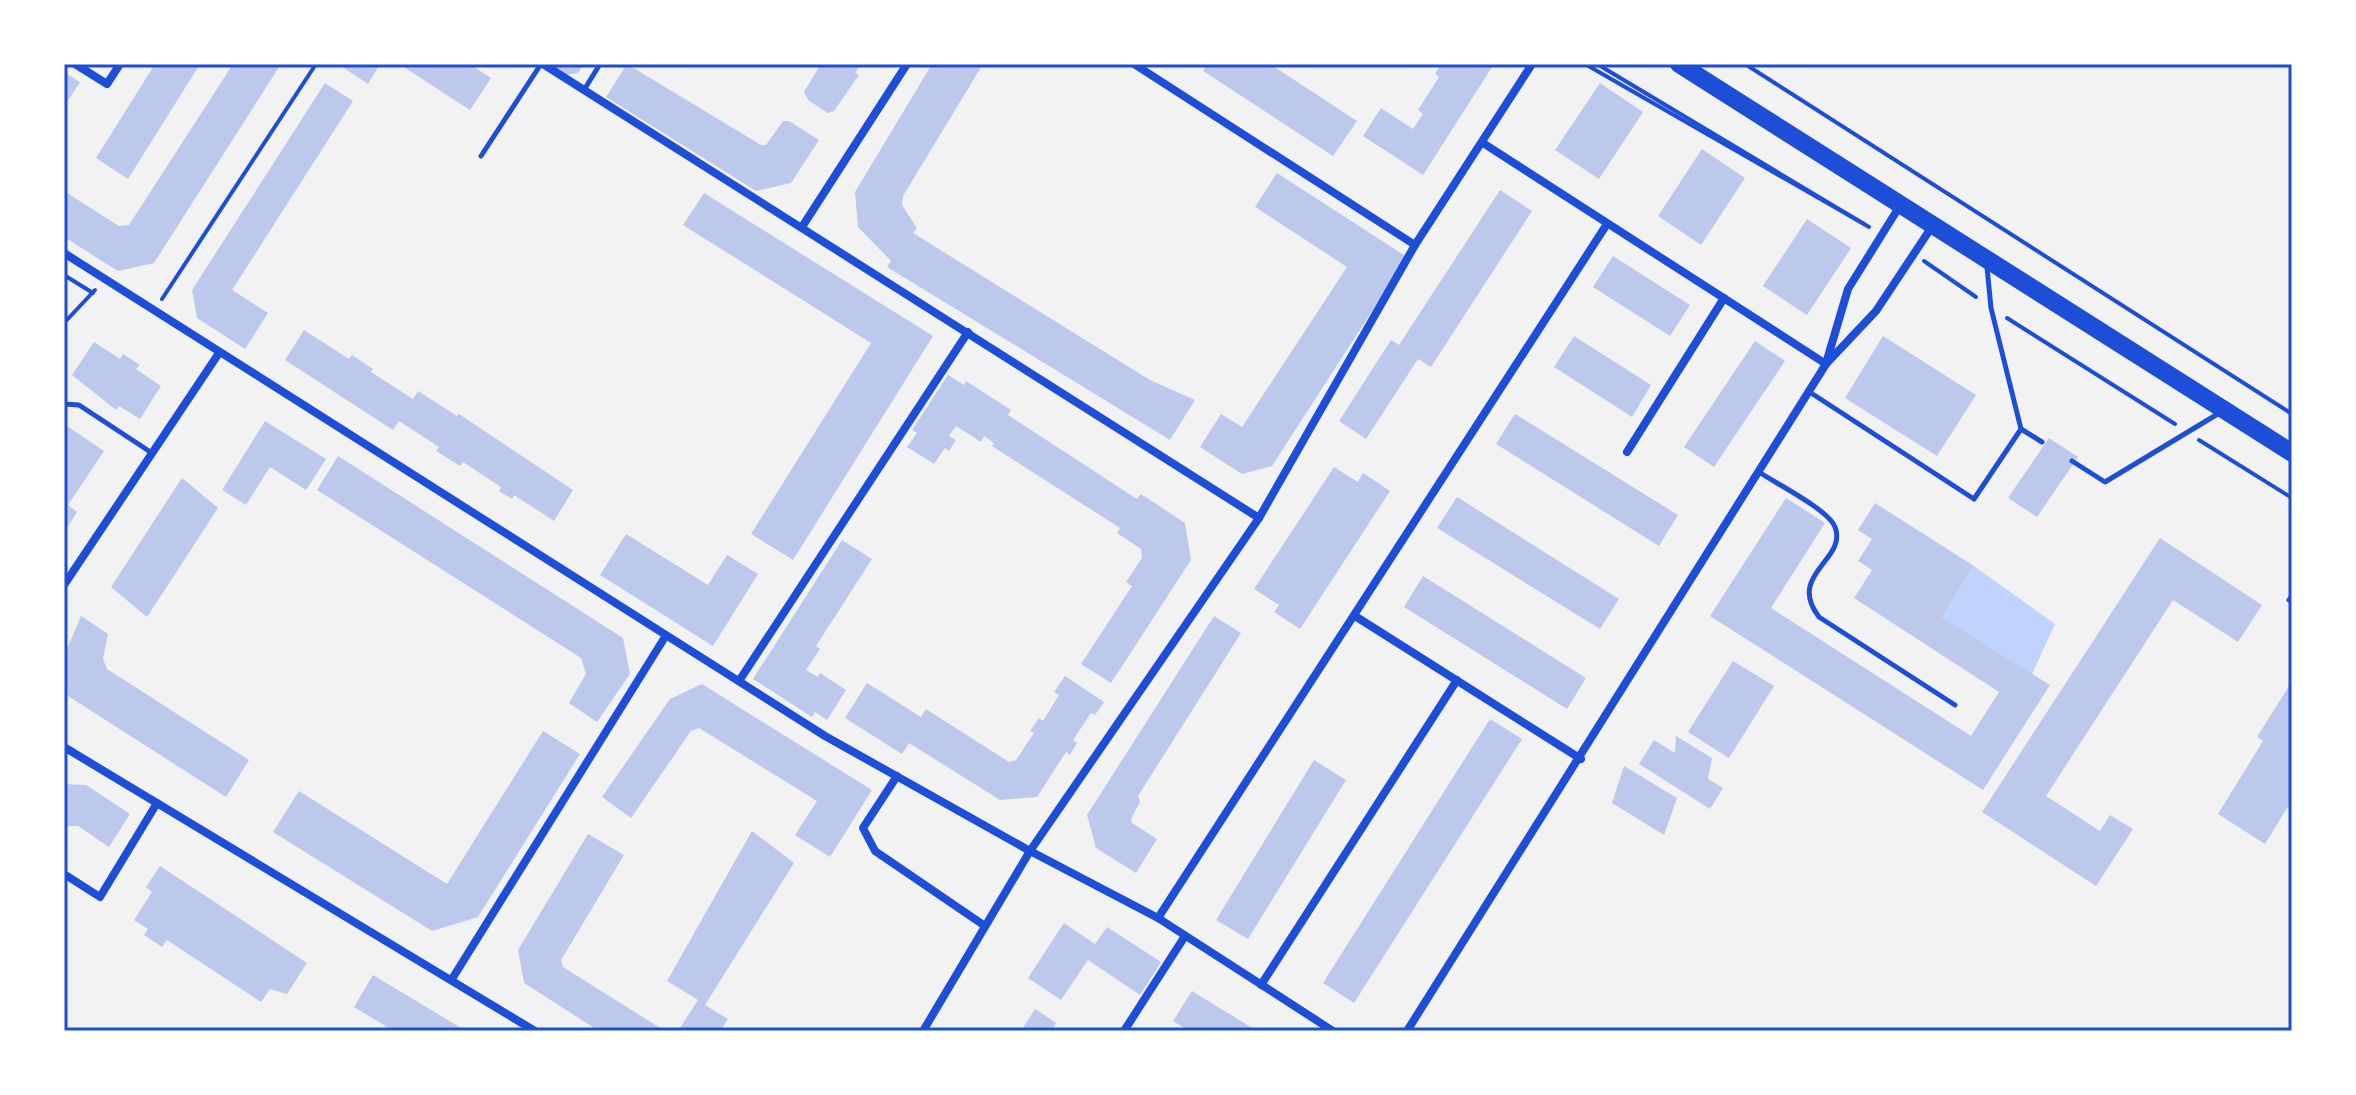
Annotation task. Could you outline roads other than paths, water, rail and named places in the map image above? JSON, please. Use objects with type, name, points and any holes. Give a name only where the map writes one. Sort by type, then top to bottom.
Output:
[{"type":"main road","points":[[1679,64],[2292,453]]},
{"type":"street","points":[[75,64],[107,84],[120,64]]},
{"type":"street","points":[[542,64],[1259,518]]},
{"type":"street","points":[[802,227],[907,64]]},
{"type":"street","points":[[1134,64],[1415,245]]},
{"type":"street","points":[[923,1031],[1030,851],[1259,518],[1415,245],[1532,64]]},
{"type":"street","points":[[1483,143],[1826,364]]},
{"type":"street","points":[[1826,364],[1848,289],[1901,204]]},
{"type":"street","points":[[1158,918],[1607,224]]},
{"type":"street","points":[[1407,1031],[1581,759],[1808,391],[1826,364],[1876,311],[1933,225]]},
{"type":"street","points":[[64,253],[571,574],[665,637],[897,776],[1158,918],[1333,1031]]},
{"type":"street","points":[[1627,452],[1724,298]]},
{"type":"street","points":[[739,681],[968,332]]},
{"type":"street","points":[[64,585],[219,353]]},
{"type":"street","points":[[1355,616],[1581,759]]},
{"type":"street","points":[[452,979],[665,637]]},
{"type":"street","points":[[1261,985],[1457,680]]},
{"type":"street","points":[[64,747],[535,1031]]},
{"type":"street","points":[[897,776],[863,828],[866,839],[875,851],[985,926]]},
{"type":"street","points":[[64,874],[100,897],[157,803]]},
{"type":"street","points":[[1124,1031],[1185,936]]},
{"type":"lane","points":[[481,156],[542,64]]},
{"type":"lane","points":[[584,90],[600,64]]},
{"type":"lane","points":[[1986,258],[1991,308],[2021,429],[2042,442]]},
{"type":"lane","points":[[1808,391],[1974,499],[2021,429]]},
{"type":"lane","points":[[64,404],[79,405],[152,453]]},
{"type":"lane","points":[[2072,461],[2105,482],[2224,409]]},
{"type":"lane","points":[[1759,472],[1828,517],[1836,528],[1835,543],[1807,592],[1810,605],[1819,617],[1955,705]]},
{"type":"water","points":[[1974,566],[2055,624],[2032,674],[1942,617]]}]
